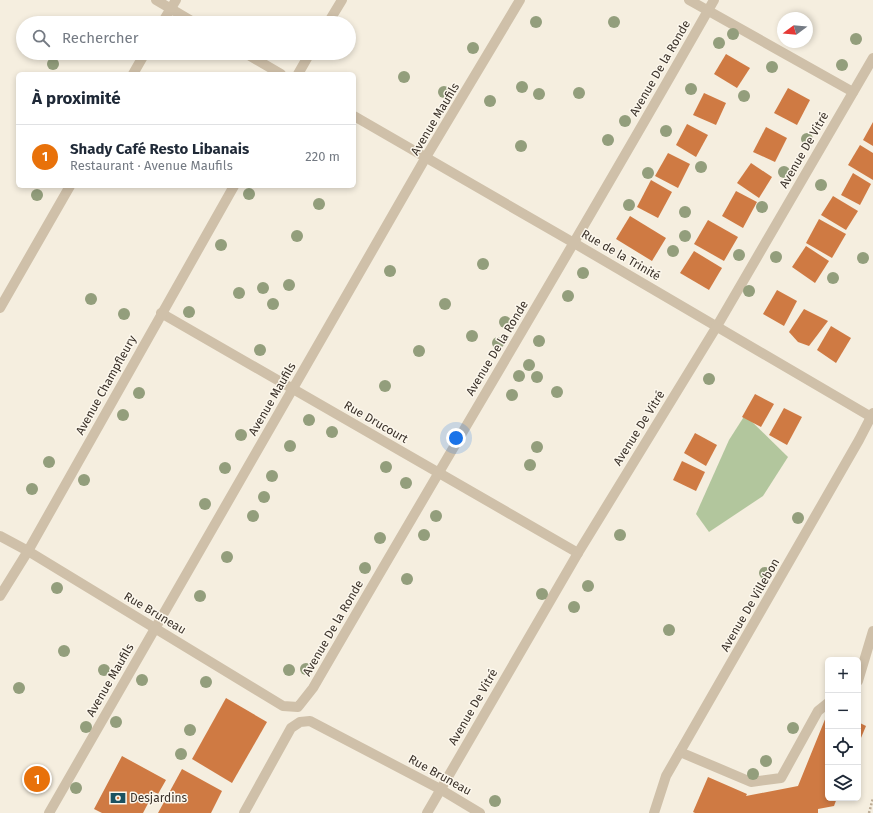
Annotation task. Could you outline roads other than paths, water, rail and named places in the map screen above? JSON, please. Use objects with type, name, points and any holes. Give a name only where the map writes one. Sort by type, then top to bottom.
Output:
[{"type":"street","points":[[156,0],[173,4],[187,16]]},
{"type":"street","points":[[332,16],[342,0]]},
{"type":"street","name":"Avenue Maufils","points":[[49,813],[426,157],[520,0]]},
{"type":"street","points":[[689,0],[853,92]]},
{"type":"street","name":"Avenue De la Ronde","points":[[298,707],[313,688],[438,472],[586,224],[714,0]]},
{"type":"street","points":[[166,16],[173,4]]},
{"type":"street","name":"Avenue De Vitré","points":[[428,813],[440,789],[578,553],[717,326],[873,58]]},
{"type":"street","points":[[134,72],[141,60]]},
{"type":"street","points":[[257,60],[278,72]]},
{"type":"street","points":[[299,72],[306,60]]},
{"type":"street","name":"Rue de la Trinité","points":[[356,117],[574,242],[872,416]]},
{"type":"street","points":[[0,308],[69,188]]},
{"type":"street","name":"Avenue Champfleury","points":[[0,596],[28,551],[233,188]]},
{"type":"street","name":"Rue Drucourt","points":[[161,313],[578,553]]},
{"type":"street","name":"Avenue De Villebon","points":[[654,813],[666,776],[872,416]]},
{"type":"street","name":"Rue Bruneau","points":[[0,536],[28,551],[283,706],[298,707]]},
{"type":"street","points":[[861,671],[873,631]]},
{"type":"street","points":[[680,752],[751,782],[781,778],[818,710],[825,705]]},
{"type":"street","name":"Rue Bruneau","points":[[244,813],[290,728],[300,722],[310,721],[440,789],[480,813]]},
{"type":"place","name":"Shady Café Resto Libanais","points":[[37,779]]},
{"type":"place","name":"Desjardins","points":[[118,798]]}]
